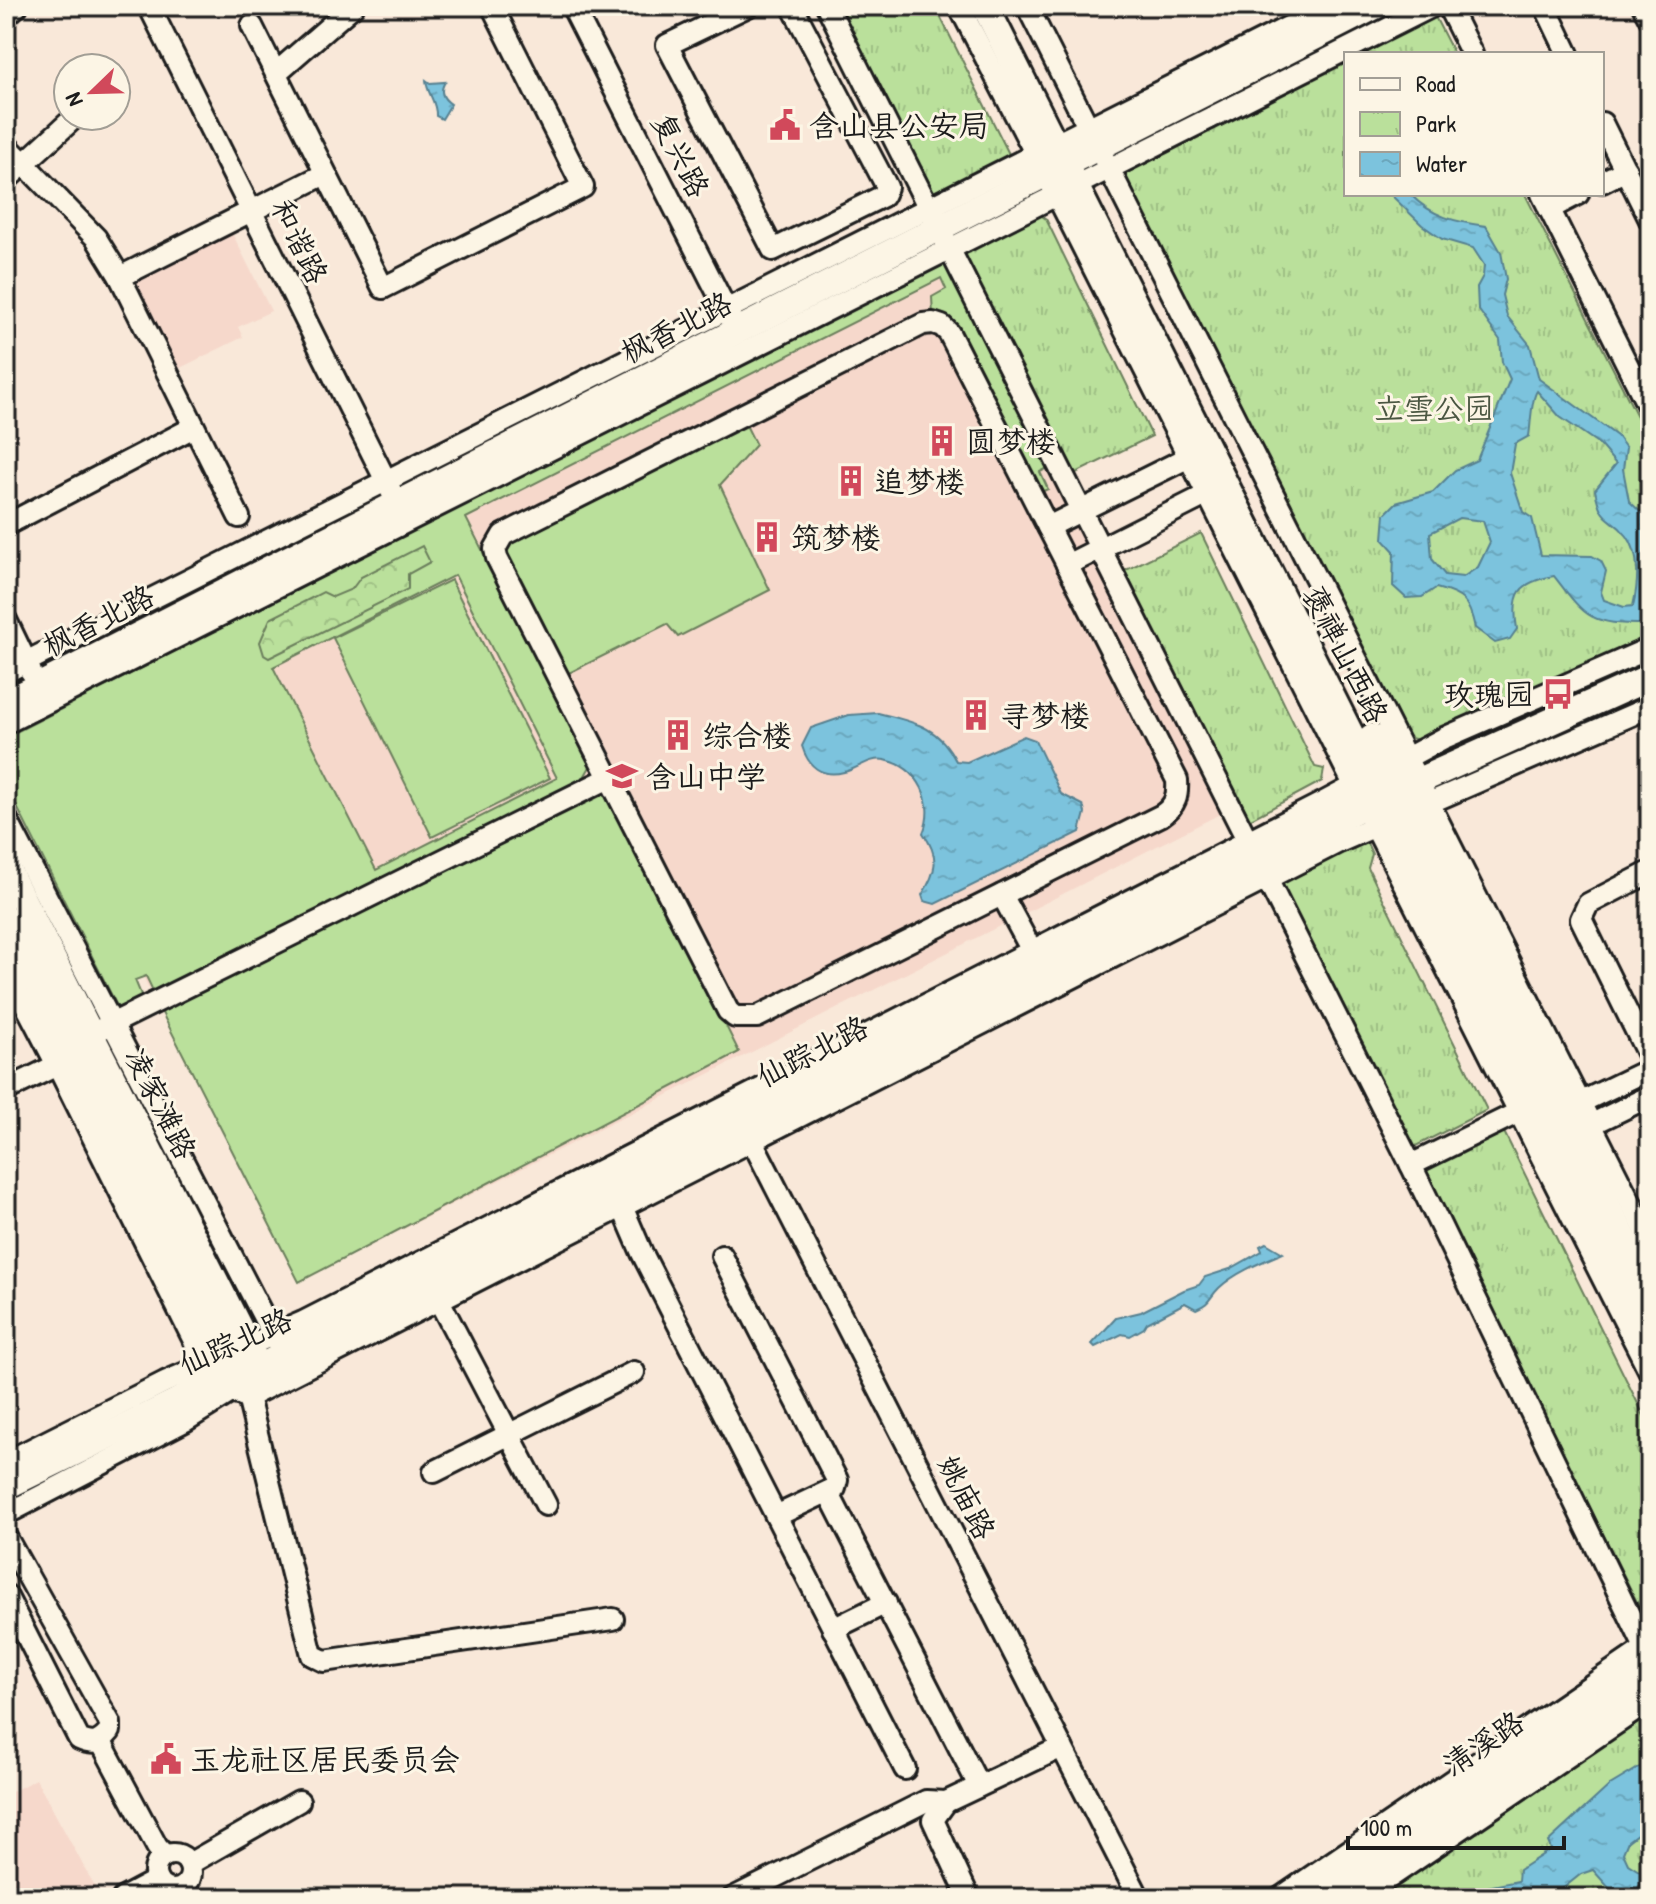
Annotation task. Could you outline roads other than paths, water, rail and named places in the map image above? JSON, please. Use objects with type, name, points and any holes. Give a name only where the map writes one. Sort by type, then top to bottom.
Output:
[{"type":"main road","name":"褒禅山西路","points":[[985,6],[1073,161],[1391,793],[1650,1332]]},
{"type":"main road","name":"褒禅山西路","points":[[1005,6],[1073,161]]},
{"type":"main road","name":"枫香北路","points":[[6,703],[391,492],[732,321],[939,229],[1375,6]]},
{"type":"main road","name":"仙踪北路","points":[[6,1486],[233,1374],[278,1346],[434,1291],[747,1132],[1041,969],[1257,859],[1391,793],[1650,677]]},
{"type":"main road","name":"褒禅山西路","points":[[1391,793],[1576,1118],[1650,1291]]},
{"type":"main road","name":"凌家滩路","points":[[6,867],[233,1374]]},
{"type":"main road","name":"凌家滩路","points":[[6,919],[82,1042]]},
{"type":"main road","name":"清溪路","points":[[1354,1898],[1649,1655]]},
{"type":"main road","name":"清溪路","points":[[1312,1898],[1650,1697]]},
{"type":"street","points":[[6,16],[17,6]]},
{"type":"street","name":"和谐路","points":[[149,6],[391,492]]},
{"type":"street","points":[[276,73],[353,6]]},
{"type":"street","points":[[252,26],[383,288],[583,187],[492,6]]},
{"type":"street","name":"复兴路","points":[[572,6],[732,321]]},
{"type":"street","points":[[748,6],[667,45],[773,250],[883,196],[887,187],[792,6]]},
{"type":"street","points":[[827,6],[1411,1165],[1649,1655],[1280,1898]]},
{"type":"street","points":[[959,6],[1073,161],[1391,793],[1519,1112],[1650,1372]]},
{"type":"street","points":[[1027,6],[1073,161],[1189,457],[1208,494],[1391,793]]},
{"type":"street","points":[[1073,161],[1330,6]]},
{"type":"street","points":[[1073,161],[1433,6]]},
{"type":"street","points":[[1448,6],[1471,52]]},
{"type":"street","points":[[1545,6],[1567,52]]},
{"type":"street","points":[[1643,6],[1650,19]]},
{"type":"street","points":[[833,84],[860,72]]},
{"type":"street","points":[[1604,127],[1650,220]]},
{"type":"street","points":[[6,180],[59,132]]},
{"type":"street","points":[[6,145],[96,238],[120,277],[239,517]]},
{"type":"street","points":[[1604,181],[1626,170]]},
{"type":"street","points":[[120,277],[325,174]]},
{"type":"street","points":[[1569,196],[1546,201],[1650,410]]},
{"type":"street","points":[[6,723],[939,229]]},
{"type":"street","points":[[933,323],[949,333],[1067,565],[1177,780],[1178,796],[1172,808],[757,1017],[735,1017],[728,1011],[495,549],[503,535],[923,324],[933,323]]},
{"type":"street","points":[[6,525],[194,427]]},
{"type":"street","points":[[1048,527],[1189,457]]},
{"type":"street","points":[[6,672],[391,492]]},
{"type":"street","points":[[1067,565],[1208,494]]},
{"type":"street","points":[[6,620],[38,687]]},
{"type":"street","points":[[747,1132],[1325,849],[1391,793],[1444,738],[1650,648]]},
{"type":"street","points":[[6,967],[82,1042],[278,1346],[1391,793],[1650,707]]},
{"type":"street","points":[[6,1090],[82,1042],[609,778]]},
{"type":"street","points":[[6,818],[82,1042]]},
{"type":"street","points":[[1650,872],[1588,904],[1581,919],[1650,1059]]},
{"type":"street","points":[[1002,895],[1041,969]]},
{"type":"street","points":[[1576,1118],[1650,1069]]},
{"type":"street","points":[[1576,1118],[1650,1096]]},
{"type":"street","points":[[1411,1165],[1519,1112]]},
{"type":"street","points":[[1576,1118],[1650,1241]]},
{"type":"street","name":"姚庙路","points":[[747,1132],[1139,1898]]},
{"type":"street","points":[[618,1197],[642,1253],[905,1769]]},
{"type":"street","points":[[722,1256],[837,1480],[835,1488],[776,1516]]},
{"type":"street","points":[[6,1462],[233,1374],[434,1291],[546,1505]]},
{"type":"street","points":[[434,1472],[634,1372]]},
{"type":"street","points":[[6,1514],[185,1421],[233,1374]]},
{"type":"street","points":[[233,1374],[312,1655],[324,1661],[613,1619]]},
{"type":"street","points":[[828,1492],[979,1786]]},
{"type":"street","points":[[6,1537],[110,1723],[110,1731],[101,1742],[89,1744],[79,1739],[6,1595]]},
{"type":"street","points":[[833,1629],[886,1603]]},
{"type":"street","points":[[101,1742],[157,1847],[165,1856]]},
{"type":"street","points":[[969,1898],[933,1820],[946,1802],[1062,1747]]},
{"type":"street","points":[[189,1864],[299,1801]]},
{"type":"street","points":[[733,1898],[926,1801],[946,1802]]},
{"type":"street","points":[[165,1856],[181,1856],[189,1864],[187,1892],[166,1888],[157,1880],[157,1864],[165,1856]]},
{"type":"street","points":[[123,1898],[157,1880]]},
{"type":"water","points":[[426,80],[430,83],[445,82],[442,94],[451,104],[442,119],[436,116]]},
{"type":"water","points":[[1392,196],[1412,196],[1445,217],[1486,226],[1501,252],[1506,279],[1502,295],[1507,316],[1530,345],[1539,379],[1617,436],[1626,448],[1623,469],[1629,501],[1650,521],[1650,620],[1646,624],[1612,623],[1591,616],[1574,602],[1554,576],[1533,582],[1520,591],[1515,606],[1517,629],[1510,639],[1495,643],[1475,628],[1467,605],[1459,596],[1436,588],[1422,597],[1406,598],[1393,586],[1394,551],[1383,539],[1385,514],[1396,503],[1433,492],[1455,470],[1477,460],[1510,379],[1502,362],[1500,340],[1478,309],[1477,287],[1484,265],[1473,248],[1442,239],[1422,225]],"holes":[[[1537,391],[1560,417],[1599,444],[1616,464],[1595,490],[1603,514],[1627,536],[1635,552],[1637,580],[1633,606],[1624,607],[1604,600],[1601,592],[1606,571],[1601,561],[1592,556],[1541,555],[1532,518],[1523,512],[1510,473],[1515,444],[1529,436]],[[1459,518],[1483,521],[1490,542],[1478,567],[1463,577],[1445,575],[1432,559],[1430,533]]]},
{"type":"water","points":[[878,713],[924,727],[942,740],[956,761],[967,762],[1024,736],[1035,740],[1061,794],[1083,805],[1085,813],[1080,832],[935,904],[924,901],[922,895],[931,879],[934,857],[923,833],[926,799],[915,778],[897,764],[885,760],[869,762],[844,772],[822,772],[812,765],[802,746],[811,728],[849,715]]},
{"type":"water","points":[[1266,1243],[1283,1253],[1233,1277],[1201,1307],[1196,1309],[1185,1303],[1147,1323],[1130,1336],[1122,1334],[1095,1347],[1092,1344],[1116,1318],[1141,1312],[1199,1285],[1205,1277],[1230,1269],[1262,1251],[1260,1246]]},
{"type":"water","points":[[1650,1761],[1650,1824],[1628,1841],[1623,1853],[1628,1864],[1639,1871],[1650,1867],[1650,1880],[1639,1886],[1633,1898],[1610,1898],[1611,1890],[1593,1870],[1581,1874],[1551,1898],[1458,1898],[1487,1887],[1518,1881],[1519,1870],[1551,1849],[1548,1842],[1610,1785]]},
{"type":"place","name":"含山县公安局","points":[[785,125]]},
{"type":"place","name":"圆梦楼","points":[[942,441]]},
{"type":"place","name":"追梦楼","points":[[851,481]]},
{"type":"place","name":"筑梦楼","points":[[767,537]]},
{"type":"place","name":"玫瑰园","points":[[1558,694]]},
{"type":"place","name":"寻梦楼","points":[[976,715]]},
{"type":"place","name":"综合楼","points":[[678,735]]},
{"type":"place","name":"含山中学","points":[[622,776]]},
{"type":"place","name":"玉龙社区居民委员会","points":[[166,1759]]},
{"type":"park label","name":"立雪公园","points":[[1434,408]]}]
